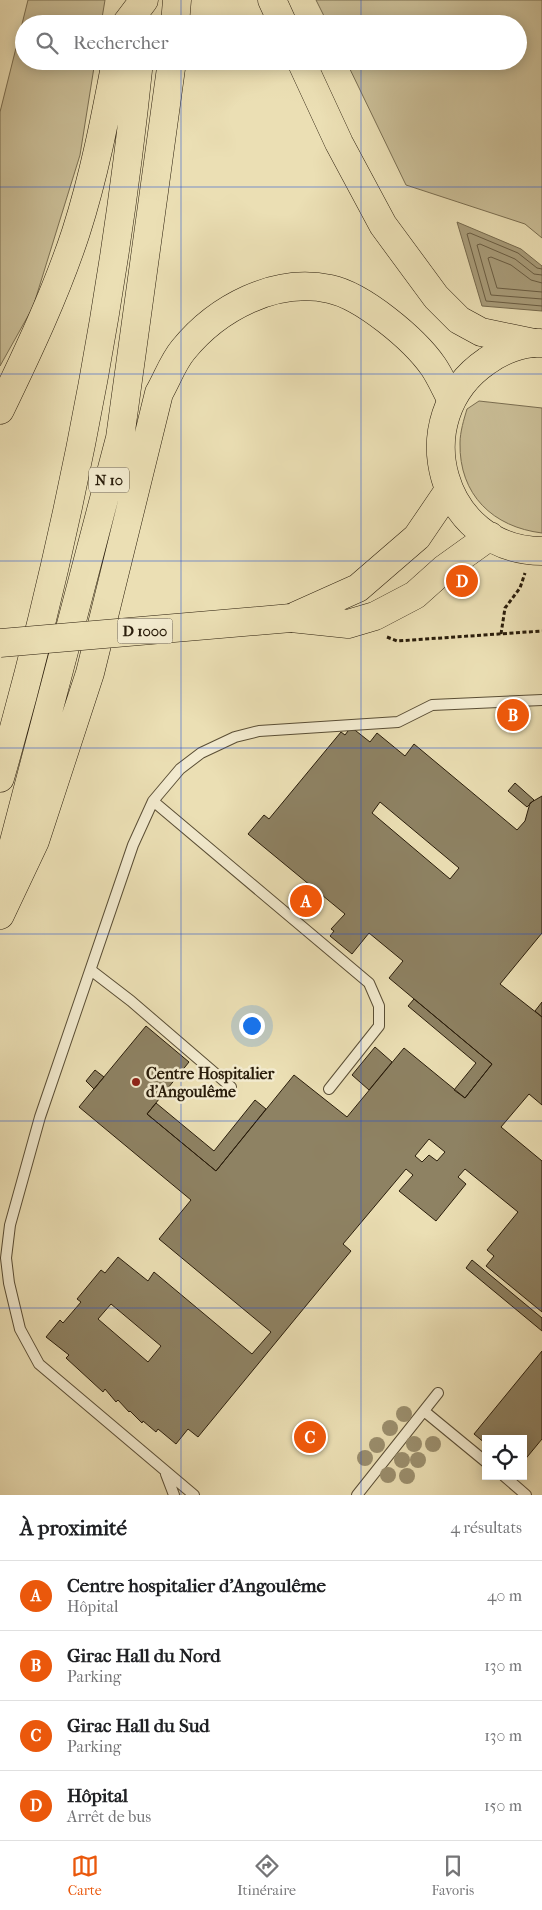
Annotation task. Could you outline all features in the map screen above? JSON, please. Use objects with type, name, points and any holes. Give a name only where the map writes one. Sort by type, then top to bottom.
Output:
[{"type":"main road","points":[[133,15],[145,0]]},
{"type":"main road","points":[[144,15],[145,0]]},
{"type":"main road","points":[[176,15],[177,0]]},
{"type":"main road","points":[[272,0],[279,15]]},
{"type":"main road","points":[[0,410],[44,316],[76,231],[99,150],[114,70]]},
{"type":"main road","name":"N 10","points":[[0,778],[50,591],[78,458],[105,314],[138,70]]},
{"type":"main road","name":"N 10","points":[[0,890],[14,844],[120,438],[171,70]]},
{"type":"main road","points":[[305,70],[339,143],[382,225],[436,297],[459,320],[481,332],[538,343]]},
{"type":"main road","points":[[0,915],[35,842],[86,682],[159,393],[181,351],[205,325],[235,305],[268,292],[292,288],[331,289],[357,300],[387,321],[420,350],[433,366],[451,399]]},
{"type":"main road","points":[[538,343],[501,352],[472,371],[451,399],[443,421],[440,444],[442,467],[449,490],[466,516],[490,536],[511,546],[538,551]]},
{"type":"main road","name":"D 1000","points":[[291,618],[358,588],[417,537],[449,490]]},
{"type":"main road","name":"D 1000","points":[[0,643],[291,618],[348,624],[376,616],[415,595],[444,569],[490,536]]},
{"type":"lane","points":[[194,1495],[165,1473],[39,1364],[20,1330],[9,1283],[6,1258],[10,1224],[40,1117],[92,971],[133,845],[153,801],[180,769],[201,754],[235,737],[259,731],[398,722],[432,706],[542,700]]},
{"type":"lane","points":[[153,801],[369,983],[379,1006],[379,1026],[329,1089]]},
{"type":"lane","points":[[92,971],[131,1000],[232,1087]]},
{"type":"lane","points":[[357,1495],[438,1393]]},
{"type":"lane","points":[[424,1411],[482,1459]]},
{"type":"lane","points":[[165,1473],[174,1495]]},
{"type":"lane","points":[[509,1480],[526,1495]]},
{"type":"path","points":[[501,634],[506,608],[520,588],[538,551]]},
{"type":"path","points":[[348,624],[398,641],[542,631]]},
{"type":"shaded area","points":[[28,0],[105,0],[102,15],[24,15]]},
{"type":"shaded area","points":[[316,0],[542,0],[542,238],[525,224],[406,185],[350,70],[527,70],[527,15],[324,15]]},
{"type":"shaded area","points":[[15,52],[15,70],[94,70],[80,155],[33,307],[0,366],[0,112]]},
{"type":"shaded area","points":[[479,401],[542,408],[542,533],[524,530],[494,516],[473,493],[461,462],[460,443],[461,430],[467,409]]},
{"type":"water","points":[[457,222],[521,249],[542,266],[542,311],[482,306]]},
{"type":"building","name":"Centre Hospitalier d'Angoulême","points":[[351,727],[370,742],[377,733],[405,756],[414,744],[517,830],[525,821],[530,803],[542,796],[542,933],[500,984],[542,1017],[542,1105],[529,1094],[501,1127],[542,1161],[542,1312],[486,1266],[494,1256],[487,1250],[518,1212],[465,1169],[458,1177],[466,1184],[436,1221],[399,1191],[413,1175],[406,1169],[343,1244],[351,1251],[198,1437],[188,1429],[176,1444],[158,1429],[156,1432],[143,1421],[142,1423],[118,1400],[116,1402],[105,1389],[103,1392],[66,1358],[69,1355],[46,1337],[60,1320],[63,1323],[81,1302],[77,1299],[101,1270],[105,1273],[118,1257],[148,1281],[154,1272],[252,1354],[271,1332],[159,1239],[191,1200],[79,1107],[146,1026],[189,1062],[147,1114],[216,1171],[294,1075],[347,1117],[404,1048],[465,1098],[492,1064],[389,978],[403,961],[369,933],[352,954],[330,936],[334,931],[331,929],[345,914],[248,834],[264,815],[269,819],[341,732],[345,735]],"holes":[[[380,802],[459,868],[450,879],[372,813]],[[429,1139],[445,1152],[437,1161],[429,1155],[422,1162],[415,1156]],[[111,1304],[161,1346],[148,1362],[98,1319]]]},
{"type":"building","points":[[515,783],[534,800],[527,807],[508,791]]},
{"type":"building","points":[[414,999],[492,1064],[465,1098],[454,1090],[476,1063],[408,1006]]},
{"type":"building","points":[[542,1002],[542,1017],[535,1011]]},
{"type":"building","points":[[375,1047],[392,1062],[369,1090],[352,1075]]},
{"type":"building","points":[[95,1070],[104,1077],[94,1089],[86,1081]]},
{"type":"building","points":[[255,1100],[266,1109],[216,1171],[147,1114],[156,1103],[214,1151]]},
{"type":"building","points":[[472,1260],[542,1318],[542,1331],[466,1268]]},
{"type":"building","points":[[542,1351],[542,1439],[527,1457],[527,1435],[482,1435],[482,1441],[474,1434]]},
{"type":"place","name":"Hôpital","points":[[462,581]]},
{"type":"place","name":"Girac Hall du Nord","points":[[513,715]]},
{"type":"place","name":"Centre hospitalier d'Angoulême","points":[[306,901]]},
{"type":"place","name":"Centre Hospitalier d'Angoulême","points":[[136,1082]]},
{"type":"place","name":"Girac Hall du Sud","points":[[310,1437]]}]
